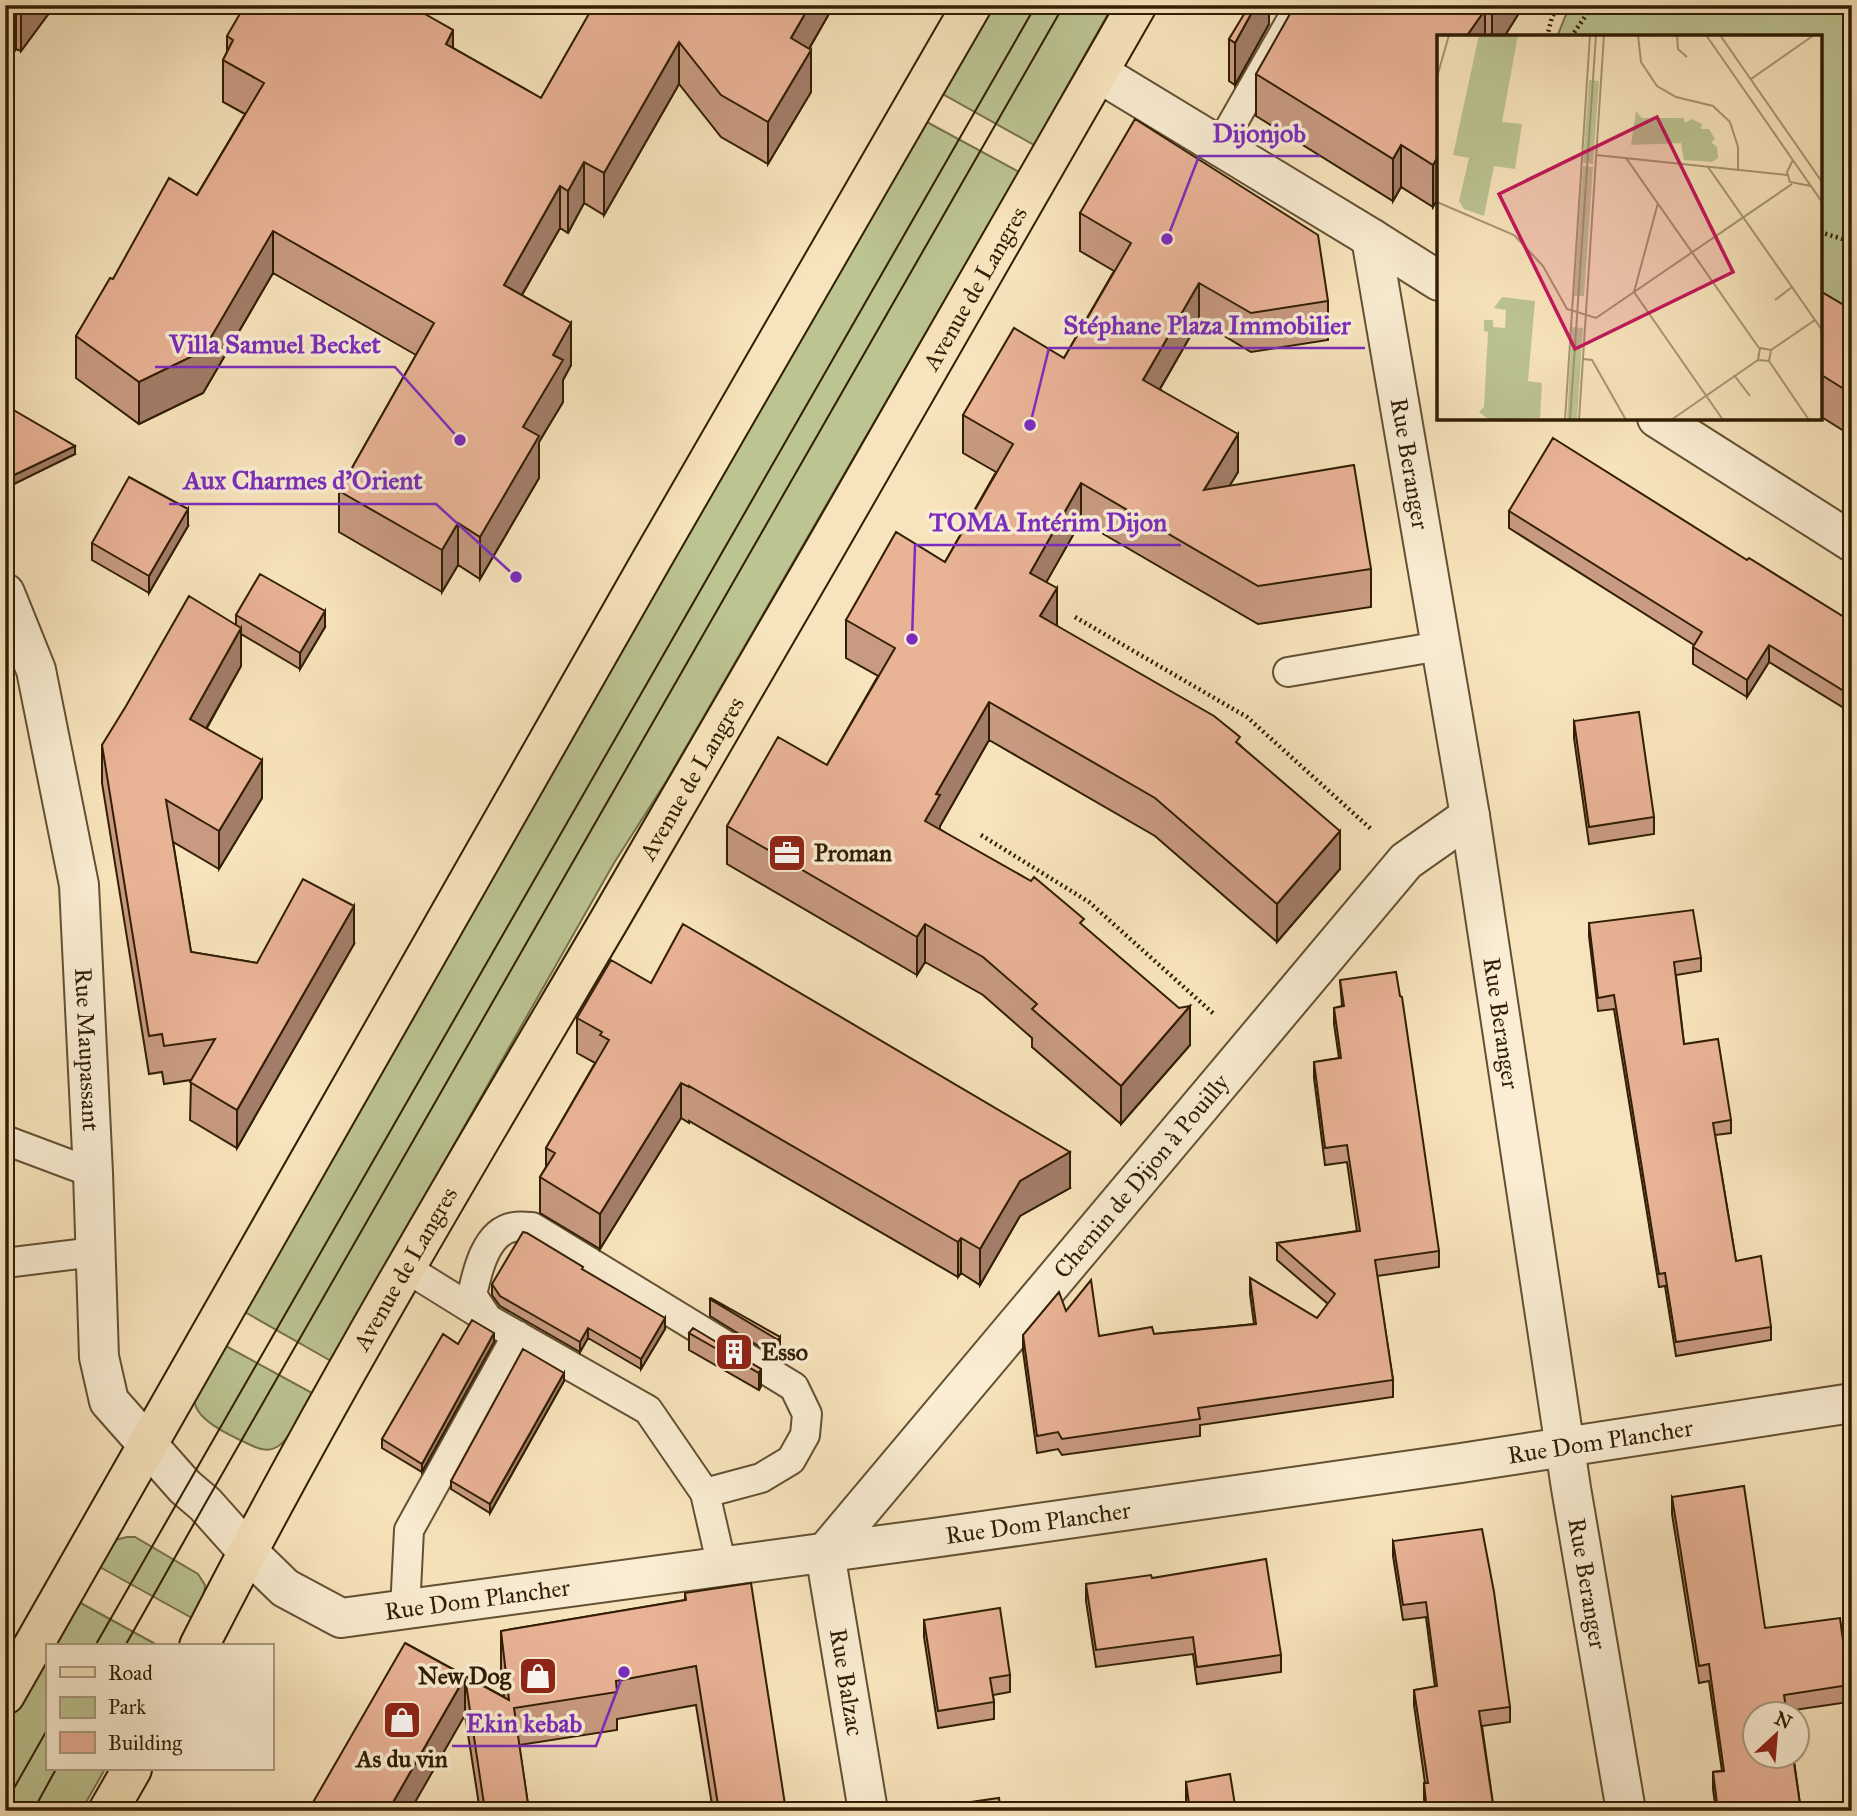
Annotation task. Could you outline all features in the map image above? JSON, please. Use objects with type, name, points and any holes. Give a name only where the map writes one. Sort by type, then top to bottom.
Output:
[{"type":"main road","points":[[5,1695],[652,559],[972,5]]},
{"type":"main road","name":"Avenue de Langres","points":[[200,1644],[247,1551],[406,1268],[790,611],[1137,5]]},
{"type":"main road","points":[[108,1811],[131,1770]]},
{"type":"street","points":[[1099,73],[1437,280]]},
{"type":"street","name":"Rue Beranger","points":[[1371,238],[1470,817],[1571,1488],[1626,1811]]},
{"type":"street","points":[[1660,420],[1852,542]]},
{"type":"street","name":"Rue Maupassant","points":[[5,593],[36,670],[79,885],[99,1357],[109,1401],[185,1487]]},
{"type":"street","name":"Chemin de Dijon à Pouilly","points":[[825,1553],[1406,861],[1470,817]]},
{"type":"street","name":"Rue Dom Plancher","points":[[185,1487],[205,1504],[285,1588],[341,1618],[825,1553],[1566,1448],[1852,1403]]},
{"type":"street","name":"Rue Balzac","points":[[825,1553],[868,1811]]},
{"type":"lane","points":[[1219,147],[1300,5]]},
{"type":"lane","points":[[1288,671],[1440,646]]},
{"type":"lane","points":[[5,1140],[93,1173]]},
{"type":"lane","points":[[488,1319],[472,1295],[478,1265],[495,1237],[512,1227],[531,1227],[793,1387],[807,1414],[805,1435],[791,1460],[761,1478],[705,1493]]},
{"type":"lane","points":[[5,1263],[95,1252]]},
{"type":"lane","points":[[406,1268],[488,1319],[648,1410],[705,1493],[722,1567]]},
{"type":"lane","points":[[405,1610],[409,1530],[517,1335]]},
{"type":"path","points":[[1548,35],[1552,17],[1559,5]]},
{"type":"path","points":[[1572,35],[1593,5]]},
{"type":"path","points":[[1822,233],[1852,242]]},
{"type":"path","points":[[1075,617],[1247,717],[1406,861]]},
{"type":"path","points":[[981,835],[1089,901],[1250,1046]]},
{"type":"green space","points":[[991,5],[1113,5],[1034,145],[941,93]]},
{"type":"green space","points":[[1572,5],[1852,5],[1852,313],[1822,301],[1822,35],[1558,35]]},
{"type":"green space","points":[[925,121],[1019,172],[667,780],[614,863],[331,1361],[243,1311]]},
{"type":"green space","points":[[224,1345],[312,1393],[292,1430],[277,1447],[260,1449],[217,1428],[200,1414],[195,1398],[203,1379]]},
{"type":"green space","points":[[135,1537],[198,1574],[205,1585],[204,1597],[192,1618],[98,1566],[115,1540]]},
{"type":"green space","points":[[77,1601],[155,1644],[52,1644]]},
{"type":"green space","points":[[46,1655],[46,1770],[104,1770],[81,1811],[5,1811],[5,1727]]},
{"type":"building","points":[[5,5],[24,5],[21,9],[16,7],[5,22]]},
{"type":"building","points":[[245,5],[409,5],[453,30],[446,44],[541,98],[594,5],[810,5],[791,38],[811,50],[768,122],[721,95],[679,42],[604,173],[584,162],[568,191],[560,186],[504,285],[571,323],[553,355],[563,360],[523,427],[539,436],[480,537],[458,523],[442,550],[339,491],[434,323],[273,231],[203,351],[139,382],[76,336],[110,278],[113,279],[169,178],[197,195],[264,83],[223,60],[233,40],[227,36]]},
{"type":"building","points":[[1256,5],[1235,43],[1229,39],[1249,6],[1253,8]]},
{"type":"building","points":[[1295,5],[1337,5],[1341,8],[1343,5],[1497,5],[1492,15],[1485,10],[1467,35],[1437,35],[1437,158],[1433,165],[1401,145],[1393,159],[1256,74]]},
{"type":"building","points":[[1135,119],[1318,235],[1328,301],[1251,313],[1199,283],[1143,380],[1238,434],[1204,490],[1354,465],[1371,569],[1258,586],[1081,483],[1030,573],[1057,588],[1040,616],[1214,716],[1240,737],[1236,742],[1340,831],[1277,904],[1155,798],[989,702],[936,794],[940,795],[925,821],[1031,881],[1034,877],[1084,919],[1080,923],[1179,1008],[1190,1006],[1121,1086],[1032,1009],[1037,1004],[983,957],[925,924],[917,937],[727,826],[778,737],[827,765],[895,648],[846,620],[896,532],[945,562],[1013,444],[963,415],[1014,328],[1064,358],[1131,243],[1080,213]]},
{"type":"building","points":[[1822,292],[1852,310],[1852,394],[1822,375]]},
{"type":"building","points":[[5,405],[75,446],[10,477],[5,466]]},
{"type":"building","points":[[1553,438],[1747,560],[1749,558],[1852,622],[1852,696],[1769,645],[1747,680],[1693,647],[1702,632],[1509,511]]},
{"type":"building","points":[[129,477],[188,509],[149,576],[92,543]]},
{"type":"building","points":[[260,574],[325,611],[300,653],[236,615]]},
{"type":"building","points":[[189,596],[241,628],[190,719],[262,760],[219,831],[166,800],[191,952],[257,963],[303,879],[354,906],[237,1110],[190,1082],[215,1039],[164,1046],[162,1034],[149,1036],[102,745]]},
{"type":"building","points":[[1639,712],[1654,817],[1589,827],[1574,721]]},
{"type":"building","points":[[1693,910],[1701,958],[1674,962],[1684,1044],[1718,1039],[1731,1120],[1713,1123],[1736,1261],[1761,1256],[1771,1327],[1676,1342],[1665,1273],[1659,1274],[1614,995],[1598,998],[1589,923]]},
{"type":"building","points":[[683,924],[1070,1152],[1020,1181],[980,1249],[961,1238],[958,1242],[681,1083],[600,1214],[540,1177],[555,1153],[546,1148],[609,1040],[600,1035],[602,1032],[577,1018],[611,960],[651,983]]},
{"type":"building","points":[[1396,972],[1402,997],[1439,1251],[1375,1260],[1393,1380],[1198,1408],[1200,1419],[1062,1439],[1058,1432],[1037,1436],[1023,1335],[1059,1292],[1066,1311],[1091,1280],[1099,1336],[1152,1327],[1154,1334],[1256,1324],[1250,1278],[1317,1318],[1335,1294],[1277,1243],[1360,1231],[1347,1145],[1325,1148],[1314,1062],[1341,1058],[1334,1008],[1344,1006],[1340,980]]},
{"type":"building","points":[[523,1232],[665,1318],[641,1359],[588,1328],[580,1342],[500,1296],[492,1284]]},
{"type":"building","points":[[711,1298],[780,1337],[778,1340]]},
{"type":"building","points":[[472,1320],[494,1333],[422,1464],[382,1439],[443,1334],[458,1344]]},
{"type":"building","points":[[693,1328],[761,1369],[759,1373],[689,1333]]},
{"type":"building","points":[[523,1349],[564,1373],[490,1504],[451,1481]]},
{"type":"building","points":[[1744,1486],[1765,1628],[1840,1618],[1849,1685],[1784,1695],[1785,1700],[1742,1700],[1742,1770],[1795,1770],[1801,1811],[1718,1811],[1713,1772],[1724,1771],[1709,1664],[1699,1666],[1672,1497]]},
{"type":"building","points":[[1482,1529],[1510,1707],[1479,1711],[1494,1811],[1427,1811],[1424,1783],[1428,1783],[1414,1690],[1437,1686],[1426,1602],[1403,1605],[1393,1541]]},
{"type":"building","points":[[1266,1559],[1281,1655],[1197,1667],[1193,1637],[1096,1650],[1086,1584],[1151,1575],[1152,1578]]},
{"type":"building","points":[[751,1583],[786,1811],[719,1811],[696,1666],[616,1681],[617,1692],[514,1708],[529,1811],[485,1811],[465,1677],[388,1811],[308,1811],[405,1643],[509,1700],[501,1631],[686,1600],[685,1593]]},
{"type":"building","points":[[1000,1608],[1010,1675],[990,1678],[994,1702],[938,1711],[924,1620]]},
{"type":"building","points":[[1230,1774],[1236,1811],[1190,1811],[1186,1782]]},
{"type":"building","points":[[999,1798],[1001,1811],[949,1811],[949,1805]]},
{"type":"tram line","points":[[96,1644],[1036,5]]},
{"type":"tram line","points":[[126,1644],[1064,5]]},
{"type":"tram line","points":[[5,1804],[46,1732]]},
{"type":"tram line","points":[[33,1811],[55,1770]]},
{"type":"place","name":"Dijonjob","points":[[1167,239]]},
{"type":"place","name":"Stéphane Plaza Immobilier","points":[[1030,425]]},
{"type":"place","name":"Villa Samuel Becket","points":[[460,440]]},
{"type":"place","name":"Aux Charmes d'Orient","points":[[516,577]]},
{"type":"place","name":"TOMA Intérim Dijon","points":[[912,639]]},
{"type":"place","name":"Proman","points":[[787,853]]},
{"type":"place","name":"Esso","points":[[734,1352]]},
{"type":"place","name":"Ekin kebab","points":[[624,1672]]},
{"type":"place","name":"New Dog","points":[[538,1676]]},
{"type":"place","name":"As du vin","points":[[402,1720]]}]
